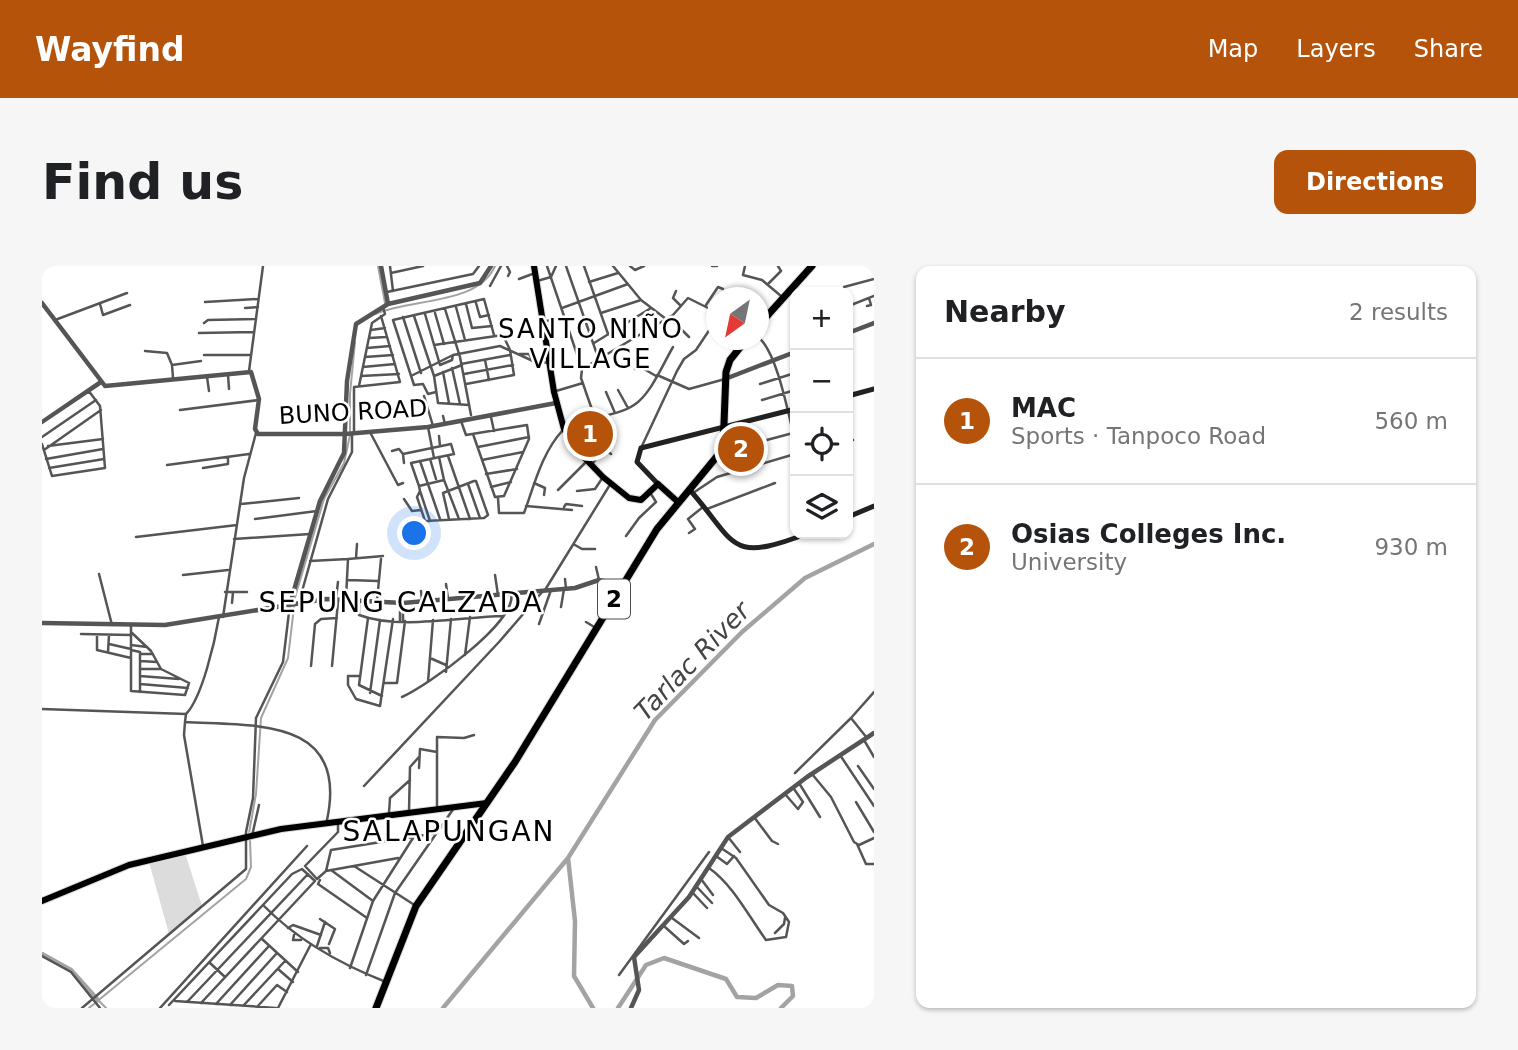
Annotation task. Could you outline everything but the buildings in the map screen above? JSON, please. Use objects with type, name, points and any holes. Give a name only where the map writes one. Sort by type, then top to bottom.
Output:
[{"type":"highway","points":[[769,314],[812,266]]},
{"type":"highway","name":"2","points":[[376,1008],[416,906],[527,743],[657,529],[723,449],[725,379],[730,360],[738,350]]},
{"type":"main road","points":[[535,273],[556,403],[564,429],[589,464],[634,500],[642,500],[658,484]]},
{"type":"main road","points":[[853,395],[874,389]]},
{"type":"main road","points":[[678,502],[637,463],[641,448],[788,411]]},
{"type":"main road","points":[[691,491],[730,540],[747,548],[767,547],[791,539]]},
{"type":"main road","points":[[853,514],[874,505]]},
{"type":"main road","points":[[767,547],[790,537]]},
{"type":"main road","points":[[42,901],[129,865],[249,836],[327,820],[338,822],[487,803]]},
{"type":"street","points":[[42,303],[100,383],[110,387],[249,371],[262,266]]},
{"type":"street","points":[[294,604],[328,499],[352,452],[354,388],[400,383],[385,328],[381,266]]},
{"type":"street","points":[[390,266],[393,290]]},
{"type":"street","points":[[391,273],[423,266]]},
{"type":"street","points":[[387,292],[473,274],[479,266]]},
{"type":"street","points":[[92,1008],[242,876],[248,862],[258,710],[285,657],[310,534],[317,511],[343,457],[347,381],[354,329],[366,316],[475,285],[486,278],[491,266]]},
{"type":"street","points":[[490,286],[501,266]]},
{"type":"street","points":[[507,266],[510,272],[508,276]]},
{"type":"street","points":[[547,266],[582,369],[583,383],[596,421]]},
{"type":"street","points":[[551,277],[556,266]]},
{"type":"street","points":[[566,266],[599,360]]},
{"type":"street","points":[[584,266],[608,334]]},
{"type":"street","points":[[613,266],[641,300],[669,317],[689,337]]},
{"type":"street","points":[[630,266],[635,270],[643,266]]},
{"type":"street","points":[[712,266],[718,266]]},
{"type":"street","points":[[745,266],[743,275],[768,284],[784,298]]},
{"type":"street","points":[[768,284],[781,271],[778,266]]},
{"type":"street","points":[[519,279],[535,273],[551,277]]},
{"type":"street","points":[[589,282],[618,273]]},
{"type":"street","points":[[844,287],[874,279]]},
{"type":"street","points":[[562,309],[628,284]]},
{"type":"street","points":[[676,291],[673,298],[681,306]]},
{"type":"street","points":[[55,320],[127,293]]},
{"type":"street","points":[[853,304],[874,296]]},
{"type":"street","points":[[582,369],[669,317],[688,298],[706,306]]},
{"type":"street","points":[[867,306],[870,305],[869,298]]},
{"type":"street","points":[[205,302],[258,299]]},
{"type":"street","points":[[436,392],[427,393],[423,384],[415,385],[393,320],[484,299],[494,335]]},
{"type":"street","points":[[601,313],[641,300]]},
{"type":"street","points":[[475,301],[480,317],[489,315]]},
{"type":"street","points":[[100,304],[103,314],[130,305]]},
{"type":"street","points":[[466,304],[472,328],[492,326]]},
{"type":"street","points":[[245,308],[258,307]]},
{"type":"street","points":[[456,307],[466,340]]},
{"type":"street","points":[[593,344],[651,308]]},
{"type":"street","points":[[445,309],[462,365],[471,415]]},
{"type":"street","points":[[359,386],[373,321],[384,310]]},
{"type":"street","points":[[435,312],[444,344]]},
{"type":"street","points":[[425,314],[440,365],[453,360],[453,355],[459,353],[500,346],[510,353]]},
{"type":"street","points":[[414,315],[434,376],[439,404],[470,405]]},
{"type":"street","points":[[403,317],[421,373]]},
{"type":"street","points":[[204,323],[208,320],[256,319]]},
{"type":"street","points":[[544,322],[553,319]]},
{"type":"street","points":[[853,331],[874,323]]},
{"type":"street","points":[[371,330],[385,328]]},
{"type":"street","points":[[199,333],[254,332]]},
{"type":"street","points":[[434,345],[503,335],[514,376],[466,384]]},
{"type":"street","points":[[641,448],[683,360],[696,350],[706,335]]},
{"type":"street","points":[[369,338],[387,337]]},
{"type":"street","points":[[367,348],[390,346]]},
{"type":"street","points":[[498,498],[499,513],[523,513],[534,483],[564,429],[580,421],[596,421],[637,404],[673,347]]},
{"type":"street","points":[[767,350],[790,420]]},
{"type":"street","points":[[145,351],[168,353],[173,380]]},
{"type":"street","points":[[434,376],[452,368],[510,353],[534,362],[550,363]]},
{"type":"street","points":[[635,369],[639,366],[671,383],[691,389],[790,354]]},
{"type":"street","points":[[204,355],[251,355]]},
{"type":"street","points":[[365,357],[393,355]]},
{"type":"street","points":[[411,375],[421,373],[439,360]]},
{"type":"street","points":[[485,360],[489,380]]},
{"type":"street","points":[[172,365],[201,361]]},
{"type":"street","points":[[363,367],[395,364]]},
{"type":"street","points":[[463,374],[513,365]]},
{"type":"street","points":[[452,368],[460,404]]},
{"type":"street","name":"BUNO ROAD","points":[[249,371],[253,374],[259,400],[256,433],[353,434],[454,425],[461,421],[556,403]]},
{"type":"street","points":[[443,372],[449,403]]},
{"type":"street","points":[[228,373],[229,389]]},
{"type":"street","points":[[361,376],[399,374]]},
{"type":"street","points":[[760,384],[790,374]]},
{"type":"street","points":[[207,376],[209,391]]},
{"type":"street","points":[[42,422],[100,383]]},
{"type":"street","points":[[554,392],[583,383]]},
{"type":"street","points":[[618,390],[628,409]]},
{"type":"street","points":[[42,444],[52,476],[105,468],[100,410],[89,391]]},
{"type":"street","points":[[606,392],[615,413]]},
{"type":"street","points":[[762,400],[790,392]]},
{"type":"street","points":[[424,396],[436,479]]},
{"type":"street","points":[[42,437],[96,400]]},
{"type":"street","points":[[180,410],[259,400]]},
{"type":"street","points":[[44,450],[100,410]]},
{"type":"street","points":[[443,416],[444,424]]},
{"type":"street","points":[[491,416],[494,431]]},
{"type":"street","points":[[461,421],[465,434],[526,425],[529,438],[506,495],[498,498]]},
{"type":"street","points":[[558,490],[604,449],[606,444],[589,421]]},
{"type":"street","points":[[371,432],[398,485],[403,483]]},
{"type":"street","points":[[204,846],[184,735],[186,714],[191,708],[221,617],[249,454],[256,433]]},
{"type":"street","points":[[473,434],[495,498],[498,498]]},
{"type":"street","points":[[763,441],[790,434]]},
{"type":"street","points":[[439,436],[440,446]]},
{"type":"street","points":[[478,447],[529,438]]},
{"type":"street","points":[[48,446],[103,439]]},
{"type":"street","points":[[403,454],[452,444],[454,454],[411,464],[430,521]]},
{"type":"street","points":[[46,459],[103,449]]},
{"type":"street","points":[[392,451],[400,449],[404,463]]},
{"type":"street","points":[[604,449],[611,454]]},
{"type":"street","points":[[482,460],[523,452]]},
{"type":"street","points":[[167,465],[249,454]]},
{"type":"street","points":[[448,455],[470,519]]},
{"type":"street","points":[[691,491],[725,474],[790,455]]},
{"type":"street","points":[[203,468],[228,464],[228,456]]},
{"type":"street","points":[[439,457],[444,480],[450,489],[459,519]]},
{"type":"street","points":[[49,468],[104,458]]},
{"type":"street","points":[[420,461],[440,519]]},
{"type":"street","points":[[486,474],[517,468]]},
{"type":"street","points":[[577,491],[595,489],[603,477]]},
{"type":"street","points":[[419,486],[436,479],[444,480]]},
{"type":"street","points":[[421,491],[417,497],[425,521],[480,518],[488,515],[476,481],[450,489],[442,496],[449,519]]},
{"type":"street","points":[[491,487],[511,482]]},
{"type":"street","points":[[468,483],[480,518]]},
{"type":"street","points":[[534,483],[545,488],[544,495]]},
{"type":"street","points":[[364,786],[546,590],[611,483]]},
{"type":"street","points":[[689,533],[695,528],[688,520],[704,508],[775,483]]},
{"type":"street","points":[[626,536],[636,521],[656,502],[650,493]]},
{"type":"street","points":[[241,504],[299,498]]},
{"type":"street","points":[[404,499],[412,511],[421,510]]},
{"type":"street","points":[[564,507],[566,504],[582,506]]},
{"type":"street","points":[[526,506],[564,507],[572,510]]},
{"type":"street","points":[[255,519],[317,511]]},
{"type":"street","points":[[136,537],[237,525]]},
{"type":"street","points":[[234,539],[310,534]]},
{"type":"street","points":[[356,558],[357,544]]},
{"type":"street","points":[[575,545],[595,549]]},
{"type":"street","points":[[310,561],[382,557],[377,602]]},
{"type":"street","points":[[346,599],[348,559]]},
{"type":"street","points":[[596,567],[599,580]]},
{"type":"street","points":[[183,575],[229,570]]},
{"type":"street","points":[[99,574],[112,625]]},
{"type":"street","points":[[495,575],[498,594]]},
{"type":"street","points":[[561,607],[565,579]]},
{"type":"street","points":[[348,580],[378,581]]},
{"type":"street","points":[[42,623],[175,624],[337,598],[402,603],[565,589],[599,580],[623,585]]},
{"type":"street","points":[[332,666],[338,582]]},
{"type":"street","points":[[446,584],[448,599]]},
{"type":"street","points":[[539,624],[546,590]]},
{"type":"street","points":[[421,591],[422,601]]},
{"type":"street","points":[[225,592],[247,592]]},
{"type":"street","points":[[232,603],[233,592]]},
{"type":"street","points":[[402,697],[446,672],[466,655],[513,603],[511,593]]},
{"type":"street","points":[[359,600],[359,615],[368,618],[433,620],[503,616]]},
{"type":"street","points":[[384,683],[397,682],[402,603]]},
{"type":"street","points":[[466,655],[470,616]]},
{"type":"street","points":[[311,666],[315,624],[321,619],[337,618]]},
{"type":"street","points":[[368,618],[359,687],[382,696]]},
{"type":"street","points":[[370,693],[380,618]]},
{"type":"street","points":[[446,672],[452,618]]},
{"type":"street","points":[[360,676],[348,676],[348,685],[356,699],[380,706],[393,619]]},
{"type":"street","points":[[428,683],[433,620]]},
{"type":"street","points":[[586,622],[596,628]]},
{"type":"street","points":[[103,625],[103,635]]},
{"type":"street","points":[[131,625],[131,691],[184,696],[189,683],[161,669],[140,669]]},
{"type":"street","points":[[82,634],[131,633],[153,654],[161,669]]},
{"type":"street","points":[[97,635],[97,650],[131,658]]},
{"type":"street","points":[[108,653],[109,635]]},
{"type":"street","points":[[109,644],[131,648],[147,647]]},
{"type":"street","points":[[131,648],[140,654],[153,654]]},
{"type":"street","points":[[140,654],[140,692]]},
{"type":"street","points":[[429,658],[446,665]]},
{"type":"street","points":[[140,661],[157,662]]},
{"type":"street","points":[[140,676],[182,680]]},
{"type":"street","points":[[140,684],[188,688]]},
{"type":"street","points":[[795,773],[874,692]]},
{"type":"street","points":[[42,709],[186,714]]},
{"type":"street","points":[[851,718],[874,757]]},
{"type":"street","points":[[185,722],[258,726],[288,731],[318,754],[326,767],[331,787],[327,820]]},
{"type":"street","points":[[633,956],[665,927],[728,837],[793,787],[874,733]]},
{"type":"street","points":[[437,808],[438,736],[464,738],[474,735]]},
{"type":"street","points":[[419,768],[420,748],[437,752]]},
{"type":"street","points":[[840,755],[874,805]]},
{"type":"street","points":[[410,811],[410,767],[419,757]]},
{"type":"street","points":[[858,766],[874,789]]},
{"type":"street","points":[[812,774],[831,797],[865,863],[874,864]]},
{"type":"street","points":[[390,815],[390,798],[410,780]]},
{"type":"street","points":[[799,783],[820,817]]},
{"type":"street","points":[[785,794],[798,808],[803,802],[793,787]]},
{"type":"street","points":[[856,802],[874,832]]},
{"type":"street","points":[[249,836],[259,805]]},
{"type":"street","points":[[366,975],[395,893],[456,805]]},
{"type":"street","points":[[754,817],[772,841],[778,844]]},
{"type":"street","points":[[318,880],[305,866],[338,832],[338,822]]},
{"type":"street","points":[[320,850],[414,838],[437,832]]},
{"type":"street","points":[[728,837],[740,852]]},
{"type":"street","points":[[350,968],[373,901],[398,858],[414,838]]},
{"type":"street","points":[[856,844],[874,838]]},
{"type":"street","points":[[160,1008],[307,846]]},
{"type":"street","points":[[709,867],[729,884],[733,895],[768,941],[786,937],[789,922],[785,915],[769,905],[734,856],[721,848]]},
{"type":"street","points":[[328,870],[331,850]]},
{"type":"street","points":[[619,975],[709,852]]},
{"type":"street","points":[[716,856],[727,864],[734,856]]},
{"type":"street","points":[[201,1003],[328,870],[398,858]]},
{"type":"street","points":[[354,866],[416,906]]},
{"type":"street","points":[[169,1005],[292,874],[302,869],[367,918]]},
{"type":"street","points":[[328,870],[373,901]]},
{"type":"street","points":[[187,1002],[308,874]]},
{"type":"street","points":[[701,879],[713,895]]},
{"type":"street","points":[[696,886],[712,903]]},
{"type":"street","points":[[692,892],[707,908]]},
{"type":"street","points":[[263,905],[301,940],[318,947],[350,968],[388,983]]},
{"type":"street","points":[[775,933],[784,924],[785,915]]},
{"type":"street","points":[[672,918],[699,938]]},
{"type":"street","points":[[320,919],[335,929],[329,944]]},
{"type":"street","points":[[318,947],[326,922]]},
{"type":"street","points":[[287,928],[293,925],[320,935]]},
{"type":"street","points":[[665,927],[684,944],[688,941]]},
{"type":"street","points":[[262,939],[298,972]]},
{"type":"street","points":[[173,1001],[278,1008],[311,944]]},
{"type":"street","points":[[216,1004],[270,946]]},
{"type":"street","points":[[318,947],[328,948],[330,955]]},
{"type":"street","points":[[230,1004],[278,953]]},
{"type":"street","points":[[42,956],[71,972],[95,1003]]},
{"type":"street","points":[[631,1008],[639,981],[633,956]]},
{"type":"street","points":[[243,1006],[285,961]]},
{"type":"street","points":[[210,962],[226,977]]},
{"type":"street","points":[[278,969],[293,982]]},
{"type":"street","points":[[257,1007],[278,985],[287,992]]},
{"type":"street","points":[[82,1008],[95,1003]]},
{"type":"shaded area","points":[[185,853],[202,906],[169,934],[149,862]]},
{"type":"waterway","points":[[378,266],[385,303]]},
{"type":"waterway","points":[[375,314],[459,294],[486,279],[495,266]]},
{"type":"waterway","points":[[350,431],[355,342]]},
{"type":"waterway","points":[[294,601],[324,499],[344,463],[350,435]]},
{"type":"waterway","name":"Tarlac River","points":[[443,1008],[568,858],[655,720],[742,632],[805,578],[874,544]]},
{"type":"waterway","points":[[249,833],[256,794],[261,718],[288,658],[294,607]]},
{"type":"waterway","points":[[89,1008],[246,879],[251,867],[250,840]]},
{"type":"waterway","points":[[568,858],[575,921],[574,976],[593,1008]]},
{"type":"waterway","points":[[42,954],[71,970],[98,1000]]},
{"type":"waterway","points":[[618,1008],[646,965],[664,958],[726,979],[737,997],[756,998],[778,985],[792,986],[793,996],[781,1008]]},
{"type":"waterway","points":[[99,1001],[106,1008]]},
{"type":"place","name":"MAC","points":[[590,434]]},
{"type":"place","name":"Osias Colleges Inc.","points":[[741,449]]},
{"type":"district","name":"SANTO NIÑO VILLAGE","points":[[591,344]]},
{"type":"district","name":"SEPUNG CALZADA","points":[[401,602]]},
{"type":"district","name":"SALAPUNGAN","points":[[449,831]]}]
